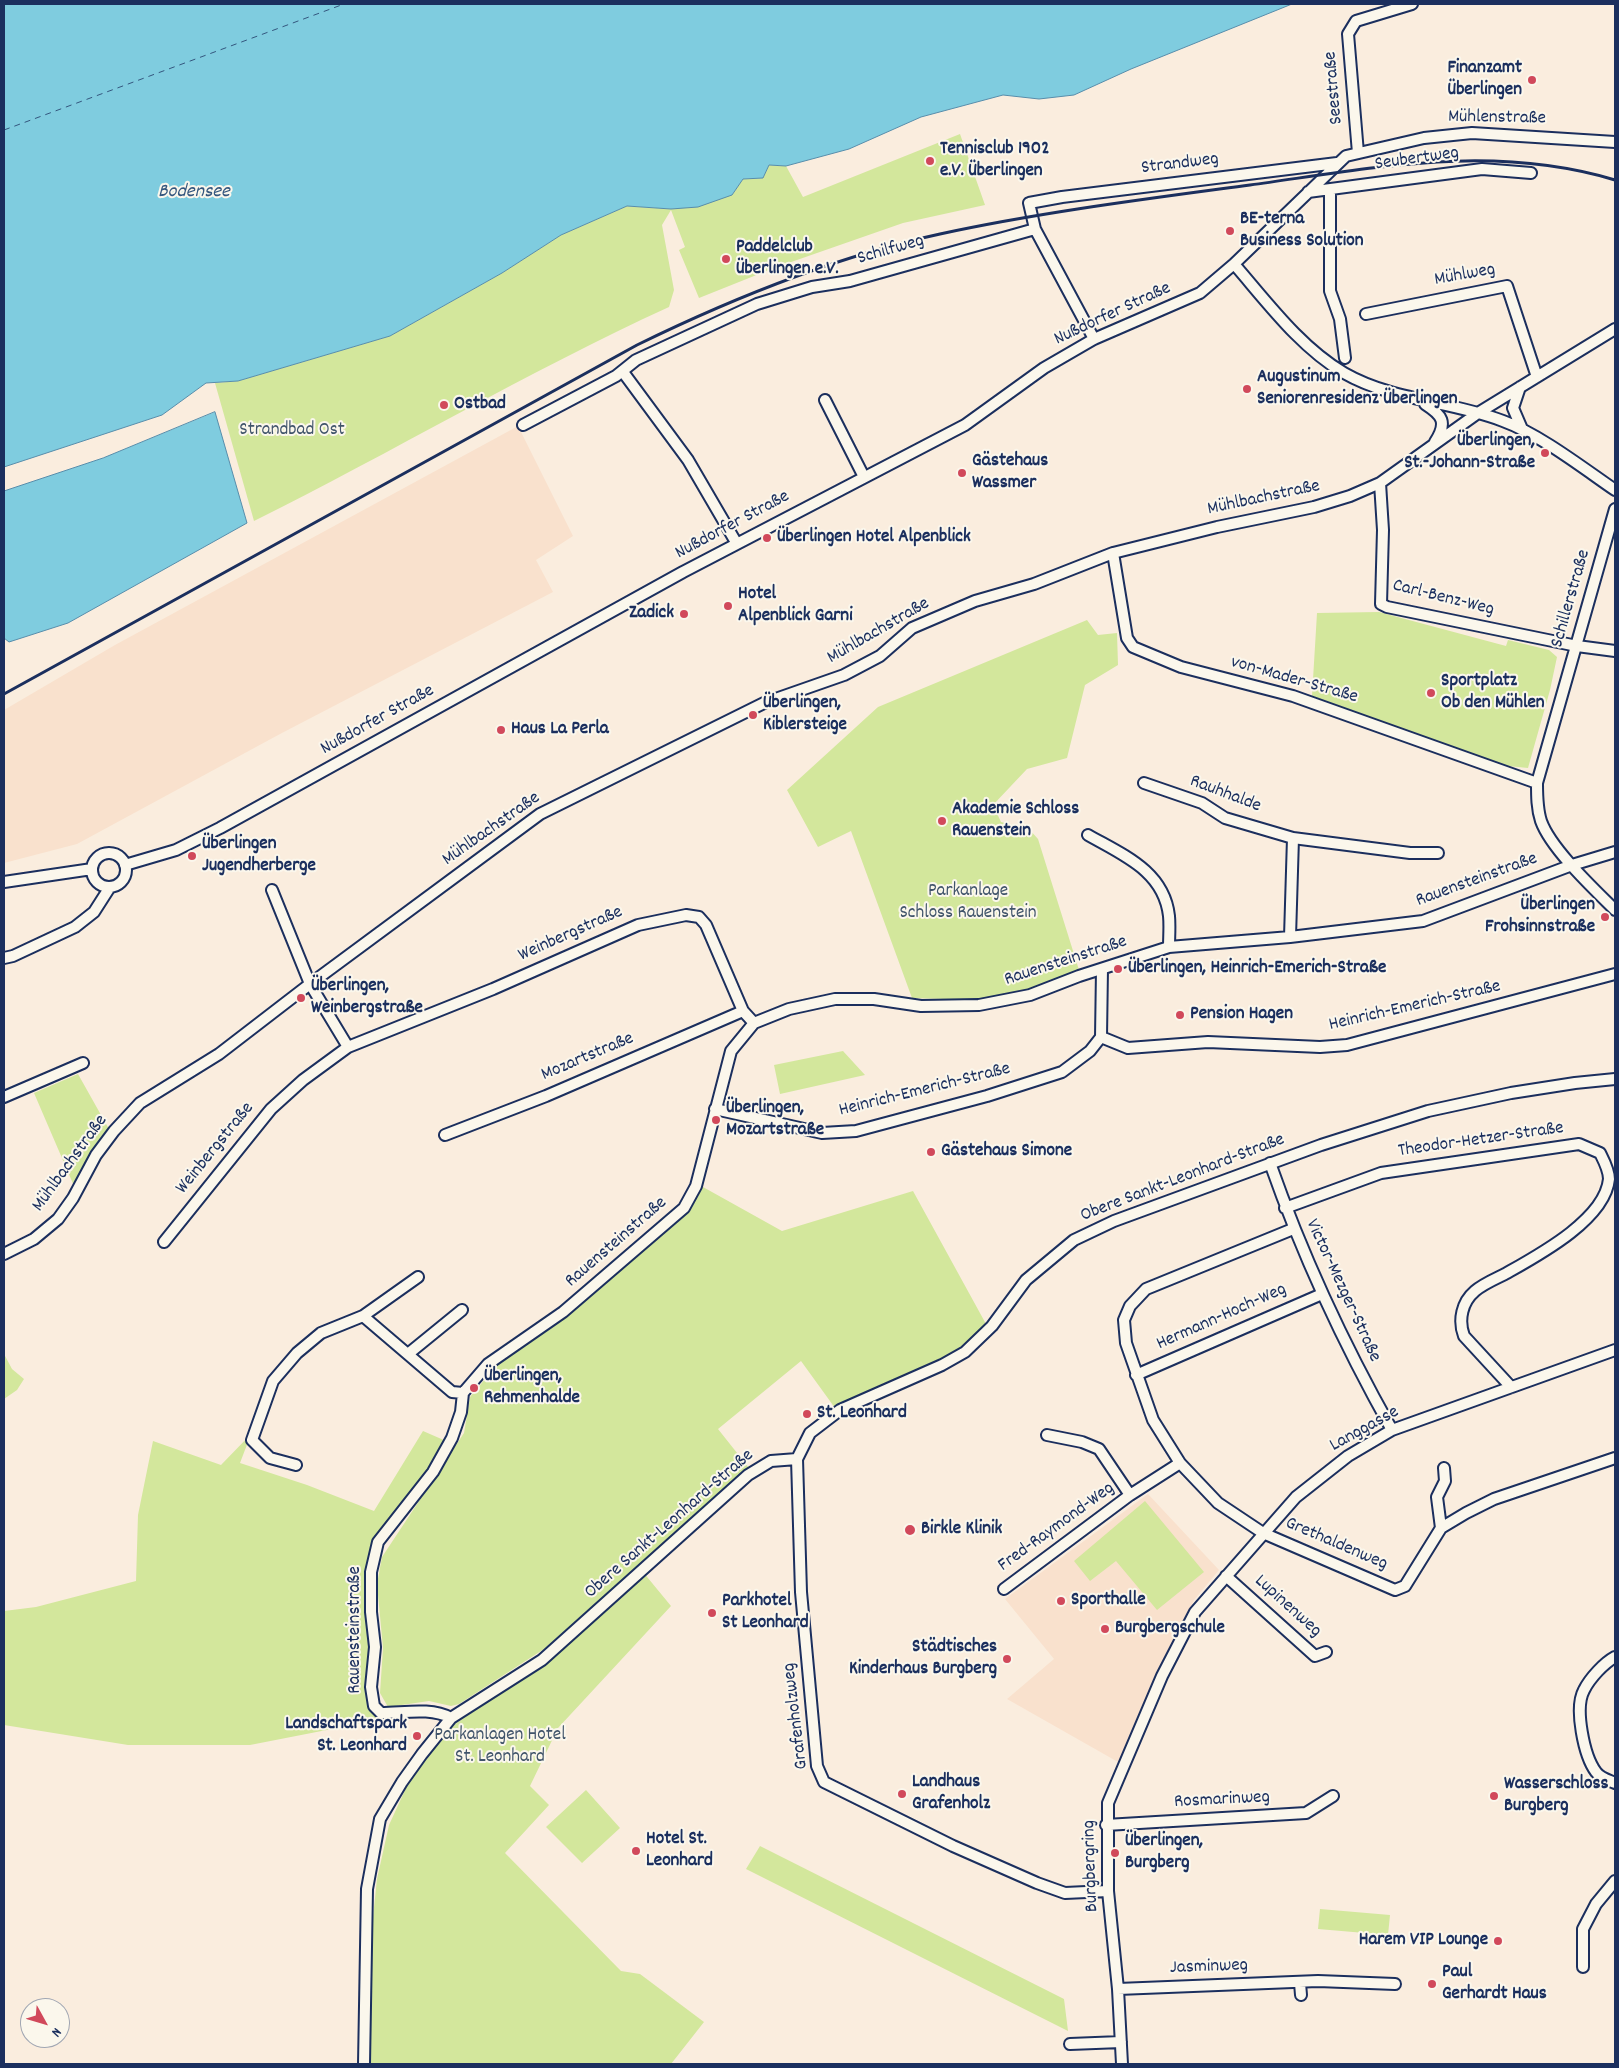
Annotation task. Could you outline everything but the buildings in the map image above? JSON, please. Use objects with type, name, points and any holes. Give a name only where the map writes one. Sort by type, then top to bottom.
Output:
[{"type":"street","name":"Seestraße","points":[[1358,152],[1348,34],[1356,21],[1412,4]]},
{"type":"street","name":"Mühlenstraße","points":[[1327,174],[1346,156],[1424,138],[1472,133],[1615,142]]},
{"type":"street","name":"Strandweg","points":[[1035,230],[1029,203],[1062,197],[1337,163]]},
{"type":"street","name":"Seubertweg","points":[[1308,192],[1482,169],[1531,173]]},
{"type":"street","name":"Nußdorfer Straße","points":[[125,864],[176,850],[220,828],[737,544],[965,425],[1044,368],[1094,339],[1200,293],[1234,264],[1327,174]]},
{"type":"street","points":[[1330,190],[1330,290],[1340,319],[1345,358]]},
{"type":"street","points":[[1035,230],[1094,339]]},
{"type":"street","name":"Schilfweg","points":[[523,425],[622,372],[645,356],[757,304],[812,287],[850,281],[1035,230]]},
{"type":"street","points":[[1234,264],[1305,342],[1330,364],[1367,384],[1420,400],[1478,413],[1503,421],[1523,430],[1615,490]]},
{"type":"street","name":"Mühlweg","points":[[1366,314],[1507,286],[1537,377]]},
{"type":"street","name":"Mühlbachstraße","points":[[4,1254],[34,1239],[58,1219],[96,1155],[114,1131],[140,1104],[219,1054],[310,984],[540,814],[764,703],[844,675],[880,656],[912,628],[976,602],[1034,584],[1113,553],[1217,526],[1314,507],[1350,496],[1380,483],[1478,413],[1615,329]]},
{"type":"street","points":[[622,372],[688,460],[737,544]]},
{"type":"street","points":[[1520,387],[1513,408],[1515,417],[1523,430]]},
{"type":"street","points":[[825,400],[864,477]]},
{"type":"street","points":[[1420,400],[1439,413],[1442,421],[1442,433],[1433,446]]},
{"type":"street","name":"Carl-Benz-Weg","points":[[1380,483],[1383,530],[1381,604],[1387,607],[1577,646],[1615,651]]},
{"type":"street","name":"Schillerstraße","points":[[1615,509],[1537,783],[1537,802],[1542,822],[1550,838],[1572,865],[1615,910]]},
{"type":"street","name":"von-Mader-Straße","points":[[1113,553],[1127,638],[1133,647],[1181,667],[1293,696],[1352,715],[1537,783]]},
{"type":"street","name":"Rauhhalde","points":[[1144,784],[1202,803],[1225,818],[1294,838],[1410,853],[1438,853]]},
{"type":"street","points":[[1088,835],[1144,867],[1160,886],[1169,915],[1169,947]]},
{"type":"street","points":[[1290,937],[1294,838]]},
{"type":"street","name":"Rauensteinstraße","points":[[451,1718],[442,1714],[428,1712],[381,1713],[374,1706],[371,1687],[375,1647],[371,1612],[371,1572],[378,1542],[432,1472],[452,1438],[461,1412],[463,1393],[488,1364],[564,1312],[684,1208],[696,1186],[731,1052],[754,1023],[789,1009],[835,999],[874,999],[921,1006],[979,1005],[1030,995],[1102,968],[1169,947],[1290,937],[1422,921],[1572,865],[1615,852]]},
{"type":"street","points":[[4,958],[75,927],[94,912],[110,886],[123,879],[125,864],[114,854],[106,853],[99,856],[92,869],[97,882],[110,886]]},
{"type":"street","points":[[4,882],[92,869]]},
{"type":"street","points":[[272,890],[310,984],[348,1047]]},
{"type":"street","name":"Weinbergstraße","points":[[164,1242],[271,1108],[303,1080],[348,1047],[493,989],[638,925],[686,915],[699,917],[706,925],[743,1011],[754,1023]]},
{"type":"street","points":[[1101,1037],[1102,968]]},
{"type":"street","name":"Heinrich-Emerich-Straße","points":[[715,1109],[822,1133],[856,1131],[987,1096],[1062,1072],[1090,1051],[1101,1037],[1128,1048],[1208,1042],[1320,1047],[1348,1045],[1615,974]]},
{"type":"street","name":"Mozartstraße","points":[[445,1135],[546,1096],[743,1011]]},
{"type":"street","points":[[4,1097],[83,1063]]},
{"type":"street","name":"Obere Sankt-Leonhard-Straße","points":[[364,2064],[367,1889],[380,1819],[402,1782],[451,1718],[542,1660],[748,1476],[771,1461],[797,1459],[810,1433],[840,1410],[942,1365],[965,1352],[992,1326],[1026,1280],[1074,1240],[1114,1221],[1270,1163],[1428,1111],[1511,1093],[1615,1080]]},
{"type":"street","name":"Theodor-Hetzer-Straße","points":[[1285,1208],[1381,1173],[1579,1144],[1600,1154],[1609,1178],[1594,1211],[1544,1251],[1474,1291],[1462,1308],[1460,1326],[1464,1336],[1511,1387]]},
{"type":"street","name":"Victor-Mezger-Straße","points":[[1270,1163],[1285,1208],[1348,1352],[1392,1430]]},
{"type":"street","name":"Grethaldenweg","points":[[1294,1229],[1146,1289],[1130,1306],[1124,1320],[1126,1343],[1153,1420],[1180,1463],[1218,1503],[1263,1533],[1395,1590],[1405,1586],[1442,1528]]},
{"type":"street","points":[[296,1465],[270,1458],[252,1440],[273,1381],[297,1353],[321,1333],[363,1316],[418,1277]]},
{"type":"street","name":"Hermann-Hoch-Weg","points":[[1136,1375],[1322,1294]]},
{"type":"street","points":[[408,1354],[462,1310]]},
{"type":"street","points":[[363,1316],[452,1392],[463,1393]]},
{"type":"street","name":"Langgasse","points":[[1189,1624],[1196,1612],[1226,1576],[1296,1497],[1348,1456],[1392,1430],[1615,1350]]},
{"type":"street","name":"Fred-Raymond-Weg","points":[[1047,1435],[1082,1442],[1099,1450],[1130,1495]]},
{"type":"street","points":[[1444,1468],[1445,1481],[1437,1497],[1442,1528],[1494,1499],[1615,1458]]},
{"type":"street","name":"Grafenholzweg","points":[[797,1459],[802,1600],[817,1766],[824,1782],[953,1846],[1037,1883],[1065,1893],[1108,1891]]},
{"type":"street","name":"Fred-Raymond-Weg","points":[[1004,1589],[1130,1495],[1180,1463]]},
{"type":"street","name":"Lupinenweg","points":[[1226,1576],[1315,1656],[1326,1652]]},
{"type":"street","name":"Burgbergring","points":[[1122,2064],[1118,1989],[1108,1891],[1106,1825],[1108,1803],[1162,1676],[1189,1624]]},
{"type":"street","points":[[1615,1657],[1608,1661],[1583,1691],[1580,1708],[1586,1750],[1595,1771],[1615,1783]]},
{"type":"street","name":"Rosmarinweg","points":[[1106,1825],[1306,1813],[1333,1796]]},
{"type":"street","points":[[1583,1967],[1583,1929],[1596,1904],[1615,1881]]},
{"type":"street","points":[[1300,1983],[1301,1995]]},
{"type":"street","name":"Jasminweg","points":[[1118,1989],[1300,1983],[1395,1984]]},
{"type":"street","points":[[1070,2044],[1121,2042]]},
{"type":"shaded area","points":[[520,425],[520,430],[573,536],[536,560],[553,592],[280,734],[77,844],[4,863],[4,710],[115,645]]},
{"type":"shaded area","name":"Burgbergschule","points":[[1148,1494],[1219,1570],[1194,1600],[1118,1762],[1007,1699],[1054,1659],[1005,1599]]},
{"type":"green space","name":"Strandbad Ost","points":[[960,134],[985,205],[903,223],[774,268],[699,298],[679,250],[685,247],[671,210],[662,225],[674,290],[669,307],[564,358],[254,521],[215,383],[238,381],[390,336],[502,273],[561,235],[627,206],[671,209],[732,195],[743,179],[763,178],[769,165],[786,166],[803,197]]},
{"type":"green space","name":"Sportplatz Ob den Mühlen","points":[[1379,612],[1506,646],[1508,640],[1549,650],[1557,657],[1550,690],[1528,768],[1508,766],[1312,696],[1317,613]]},
{"type":"green space","name":"Parkanlage Schloss Rauenstein","points":[[1087,620],[1098,635],[1117,633],[1118,665],[1085,685],[1067,758],[1027,769],[993,805],[1001,822],[1029,829],[1038,839],[1079,970],[1029,989],[977,1000],[912,998],[851,831],[818,847],[787,790],[878,707]]},
{"type":"green space","points":[[843,1051],[865,1075],[780,1094],[774,1065]]},
{"type":"green space","points":[[78,1074],[110,1131],[74,1186],[34,1093]]},
{"type":"green space","points":[[703,1187],[782,1231],[913,1191],[986,1324],[961,1349],[835,1408],[801,1361],[718,1429],[749,1468],[544,1649],[459,1704],[451,1706],[429,1701],[388,1707],[380,1693],[383,1648],[377,1584],[382,1557],[464,1433],[470,1397],[496,1366],[549,1329],[684,1215]]},
{"type":"green space","points":[[4,1354],[12,1369],[24,1379],[17,1390],[4,1399]]},
{"type":"green space","points":[[423,1431],[446,1441],[433,1465],[371,1544],[366,1604],[371,1649],[367,1696],[371,1711],[383,1719],[250,1745],[128,1745],[4,1725],[4,1611],[36,1607],[136,1581],[138,1515],[153,1441],[221,1465],[251,1434],[240,1463],[307,1485],[374,1511]]},
{"type":"green space","points":[[1145,1501],[1204,1572],[1157,1610],[1116,1561],[1090,1581],[1074,1561]]},
{"type":"green space","name":"Parkanlagen Hotel St. Leonhard","points":[[643,1572],[671,1606],[558,1728],[530,1786],[549,1805],[505,1853],[621,1971],[640,1974],[704,2022],[671,2064],[370,2064],[373,1917],[377,1879],[389,1825],[411,1777],[455,1724],[539,1666]]},
{"type":"green space","points":[[586,1790],[620,1828],[582,1863],[546,1827]]},
{"type":"green space","points":[[760,1846],[1064,1999],[1068,2031],[746,1869]]},
{"type":"green space","points":[[1320,1909],[1390,1915],[1388,1935],[1318,1929]]},
{"type":"water","name":"Bodensee","points":[[4,4],[1292,4],[1131,69],[1074,95],[1039,99],[1003,95],[921,117],[849,149],[786,166],[769,165],[763,178],[743,179],[732,195],[698,207],[671,209],[627,206],[561,235],[502,273],[390,336],[238,381],[206,383],[162,415],[4,467]]},
{"type":"water","points":[[215,412],[247,523],[68,623],[9,642],[4,638],[4,491],[103,458]]},
{"type":"ferry route","points":[[4,130],[344,4]]},
{"type":"railway","points":[[4,694],[637,345],[747,295],[861,254],[940,234],[1055,213],[1387,166],[1432,162],[1478,161],[1523,163],[1569,169],[1615,180]]},
{"type":"place","name":"Finanzamt Überlingen","points":[[1532,80]]},
{"type":"place","name":"Tennisclub 1902 e.V. Überlingen","points":[[930,161]]},
{"type":"place","name":"BE-terna Business Solution","points":[[1230,231]]},
{"type":"place","name":"Paddelclub Überlingen e.V.","points":[[726,259]]},
{"type":"place","name":"Augustinum Seniorenresidenz Überlingen","points":[[1247,389]]},
{"type":"place","name":"Ostbad","points":[[444,405]]},
{"type":"place","name":"Überlingen, St.-Johann-Straße","points":[[1545,453]]},
{"type":"place","name":"Gästehaus Wassmer","points":[[962,473]]},
{"type":"place","name":"Überlingen Hotel Alpenblick","points":[[767,538]]},
{"type":"place","name":"Hotel Alpenblick Garni","points":[[728,606]]},
{"type":"place","name":"Zadick","points":[[684,614]]},
{"type":"place","name":"Sportplatz Ob den Mühlen","points":[[1431,693]]},
{"type":"place","name":"Überlingen, Kiblersteige","points":[[753,715]]},
{"type":"place","name":"Haus La Perla","points":[[501,730]]},
{"type":"place","name":"Akademie Schloss Rauenstein","points":[[942,821]]},
{"type":"place","name":"Überlingen Jugendherberge","points":[[192,856]]},
{"type":"place","name":"Überlingen Frohsinnstraße","points":[[1605,917]]},
{"type":"place","name":"Überlingen, Heinrich-Emerich-Straße","points":[[1118,969]]},
{"type":"place","name":"Überlingen, Weinbergstraße","points":[[301,998]]},
{"type":"place","name":"Pension Hagen","points":[[1180,1015]]},
{"type":"place","name":"Überlingen, Mozartstraße","points":[[716,1120]]},
{"type":"place","name":"Gästehaus Simone","points":[[931,1152]]},
{"type":"place","name":"Überlingen, Rehmenhalde","points":[[474,1388]]},
{"type":"place","name":"St. Leonhard","points":[[807,1414]]},
{"type":"place","name":"Birkle Klinik","points":[[910,1530]]},
{"type":"place","name":"Sporthalle","points":[[1061,1601]]},
{"type":"place","name":"Parkhotel St Leonhard","points":[[712,1613]]},
{"type":"place","name":"Burgbergschule","points":[[1105,1629]]},
{"type":"place","name":"Städtisches Kinderhaus Burgberg","points":[[1007,1659]]},
{"type":"place","name":"Landschaftspark St. Leonhard","points":[[417,1736]]},
{"type":"place","name":"Landhaus Grafenholz","points":[[902,1794]]},
{"type":"place","name":"Wasserschloss Burgberg","points":[[1494,1796]]},
{"type":"place","name":"Hotel St. Leonhard","points":[[636,1851]]},
{"type":"place","name":"Überlingen, Burgberg","points":[[1115,1853]]},
{"type":"place","name":"Harem VIP Lounge","points":[[1498,1941]]},
{"type":"place","name":"Paul Gerhardt Haus","points":[[1432,1984]]}]
